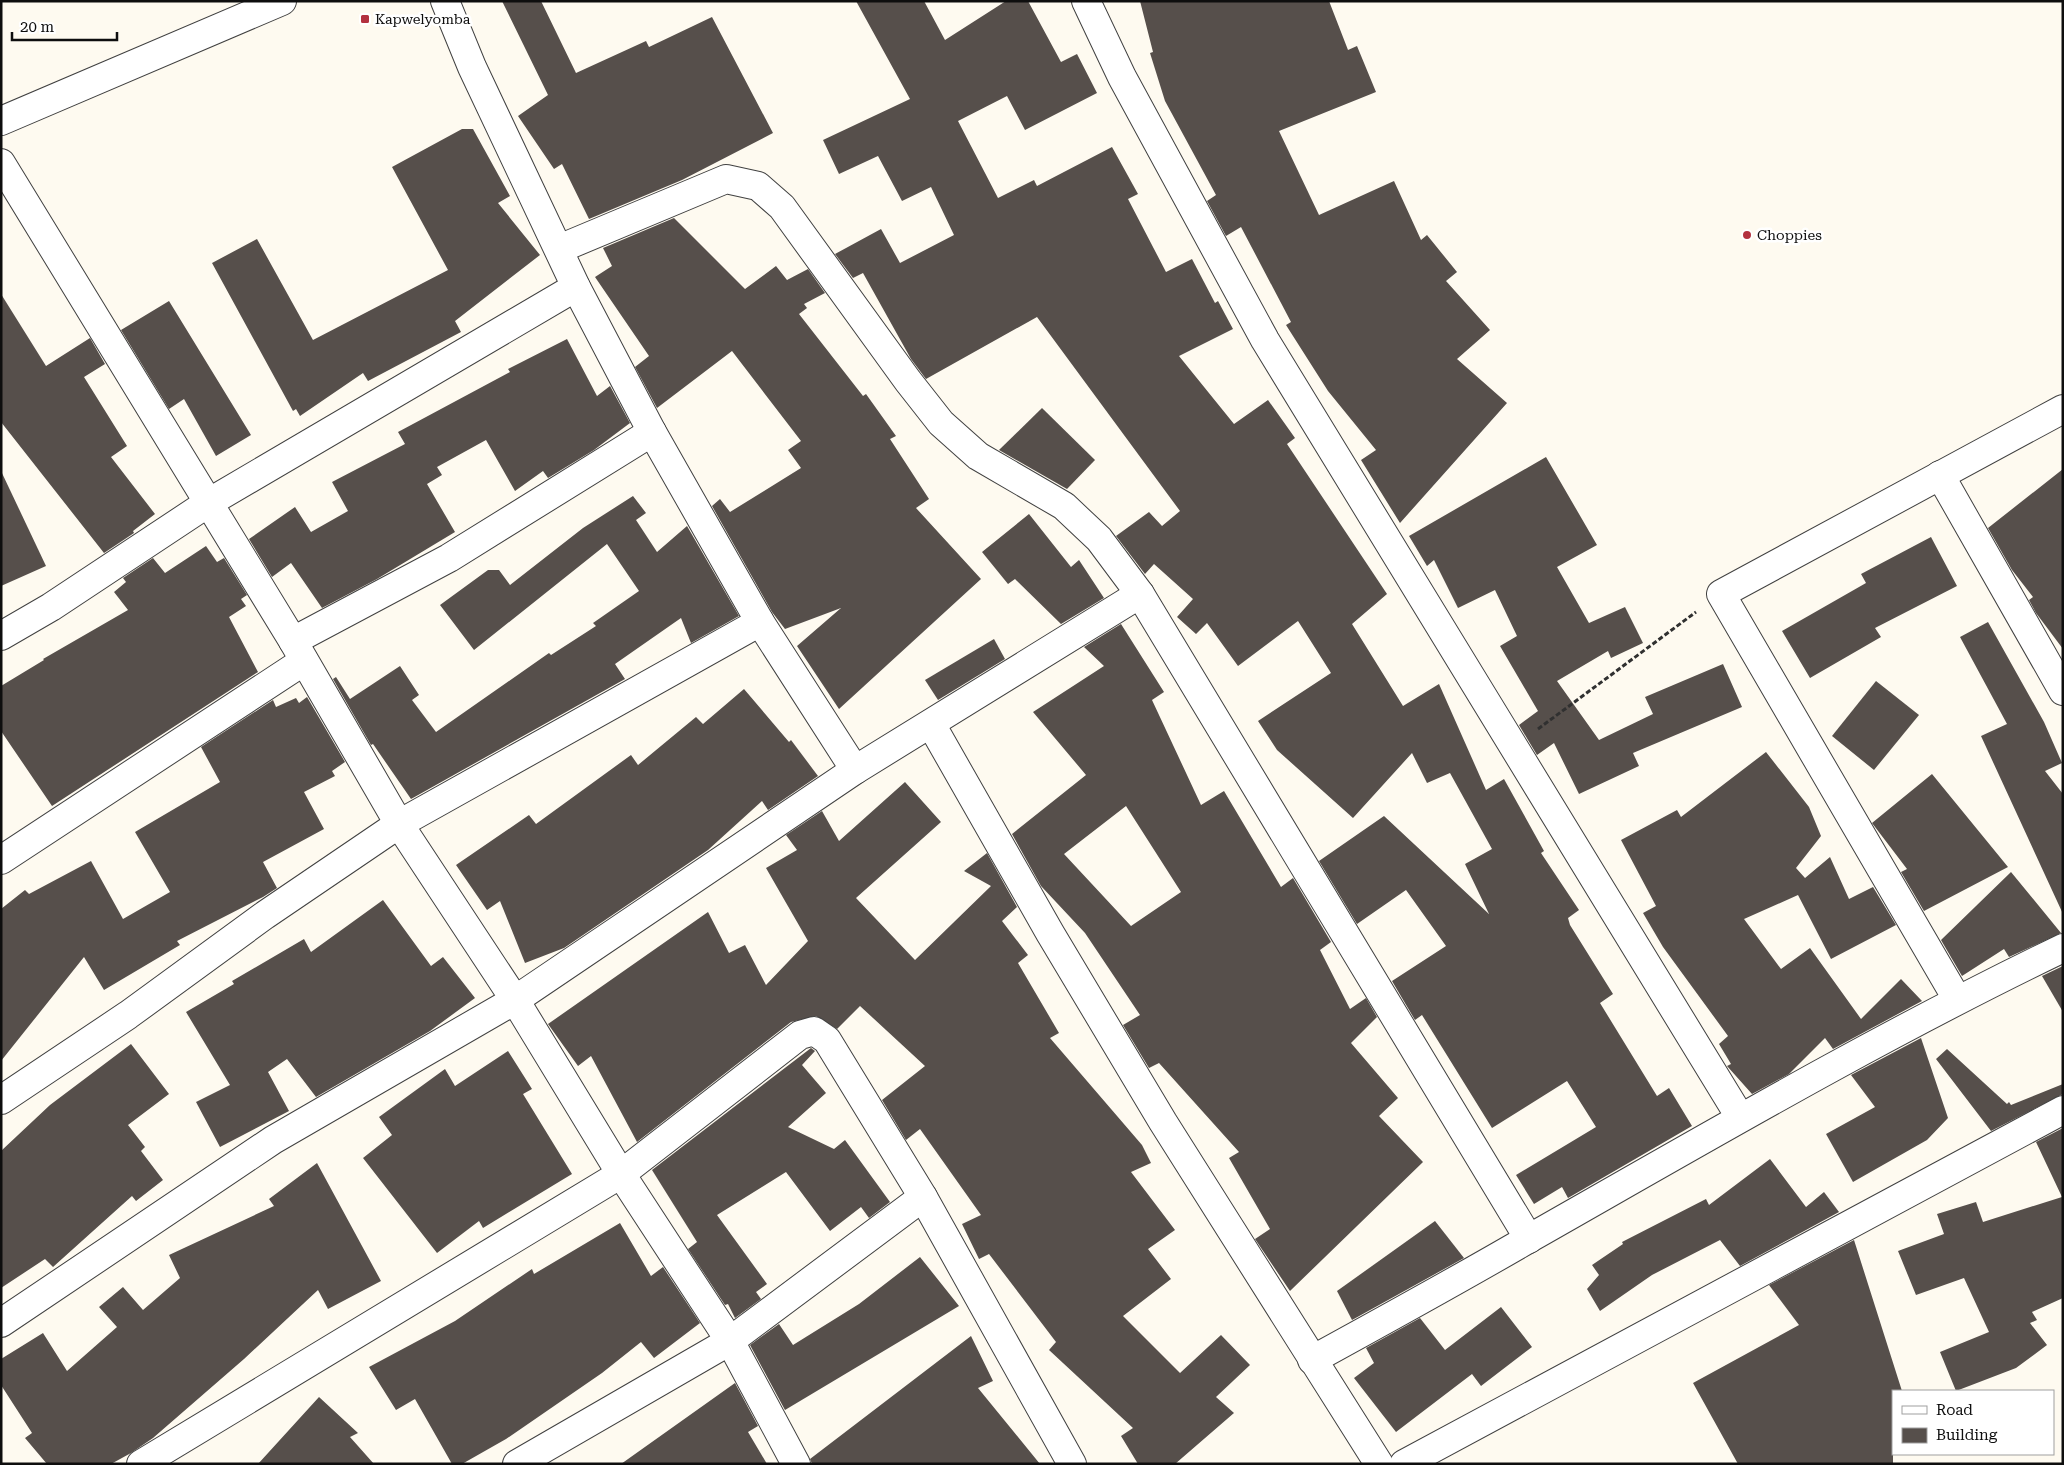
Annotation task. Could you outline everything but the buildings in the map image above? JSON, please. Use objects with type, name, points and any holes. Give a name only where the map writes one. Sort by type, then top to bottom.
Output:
[{"type":"street","points":[[1,121],[282,1]]},
{"type":"street","points":[[445,1],[472,67],[576,287],[652,432],[760,622],[855,770]]},
{"type":"street","points":[[1086,1],[1122,77],[1265,340],[1360,498],[1515,746],[1740,1117]]},
{"type":"street","points":[[1,163],[299,651],[399,824],[515,1000],[621,1174],[730,1341],[796,1464]]},
{"type":"street","points":[[559,249],[726,179],[758,186],[782,208],[908,381],[941,423],[978,456],[1064,506],[1100,539],[1140,594],[1529,1239]]},
{"type":"street","points":[[1,636],[51,607],[208,503],[576,287]]},
{"type":"street","points":[[1957,999],[1721,594],[2063,409]]},
{"type":"street","points":[[1,860],[299,651],[652,432]]},
{"type":"street","points":[[1940,476],[2063,691]]},
{"type":"street","points":[[1,1323],[273,1140],[515,1000],[855,770],[1140,594]]},
{"type":"street","points":[[1,1100],[128,1015],[266,915],[399,824],[760,622]]},
{"type":"street","points":[[931,724],[1050,933],[1163,1122],[1379,1464]]},
{"type":"street","points":[[1312,1360],[1529,1239],[1740,1117],[1957,999],[2063,948]]},
{"type":"street","points":[[141,1464],[621,1174],[800,1035],[814,1031],[827,1040],[923,1197],[1072,1464]]},
{"type":"street","points":[[1404,1464],[2063,1110]]},
{"type":"street","points":[[519,1463],[730,1341],[923,1197]]},
{"type":"path","points":[[1515,746],[1721,594]]},
{"type":"place","name":"Kapwelyomba","points":[[365,19]]},
{"type":"place","name":"Choppies","points":[[1747,235]]}]
